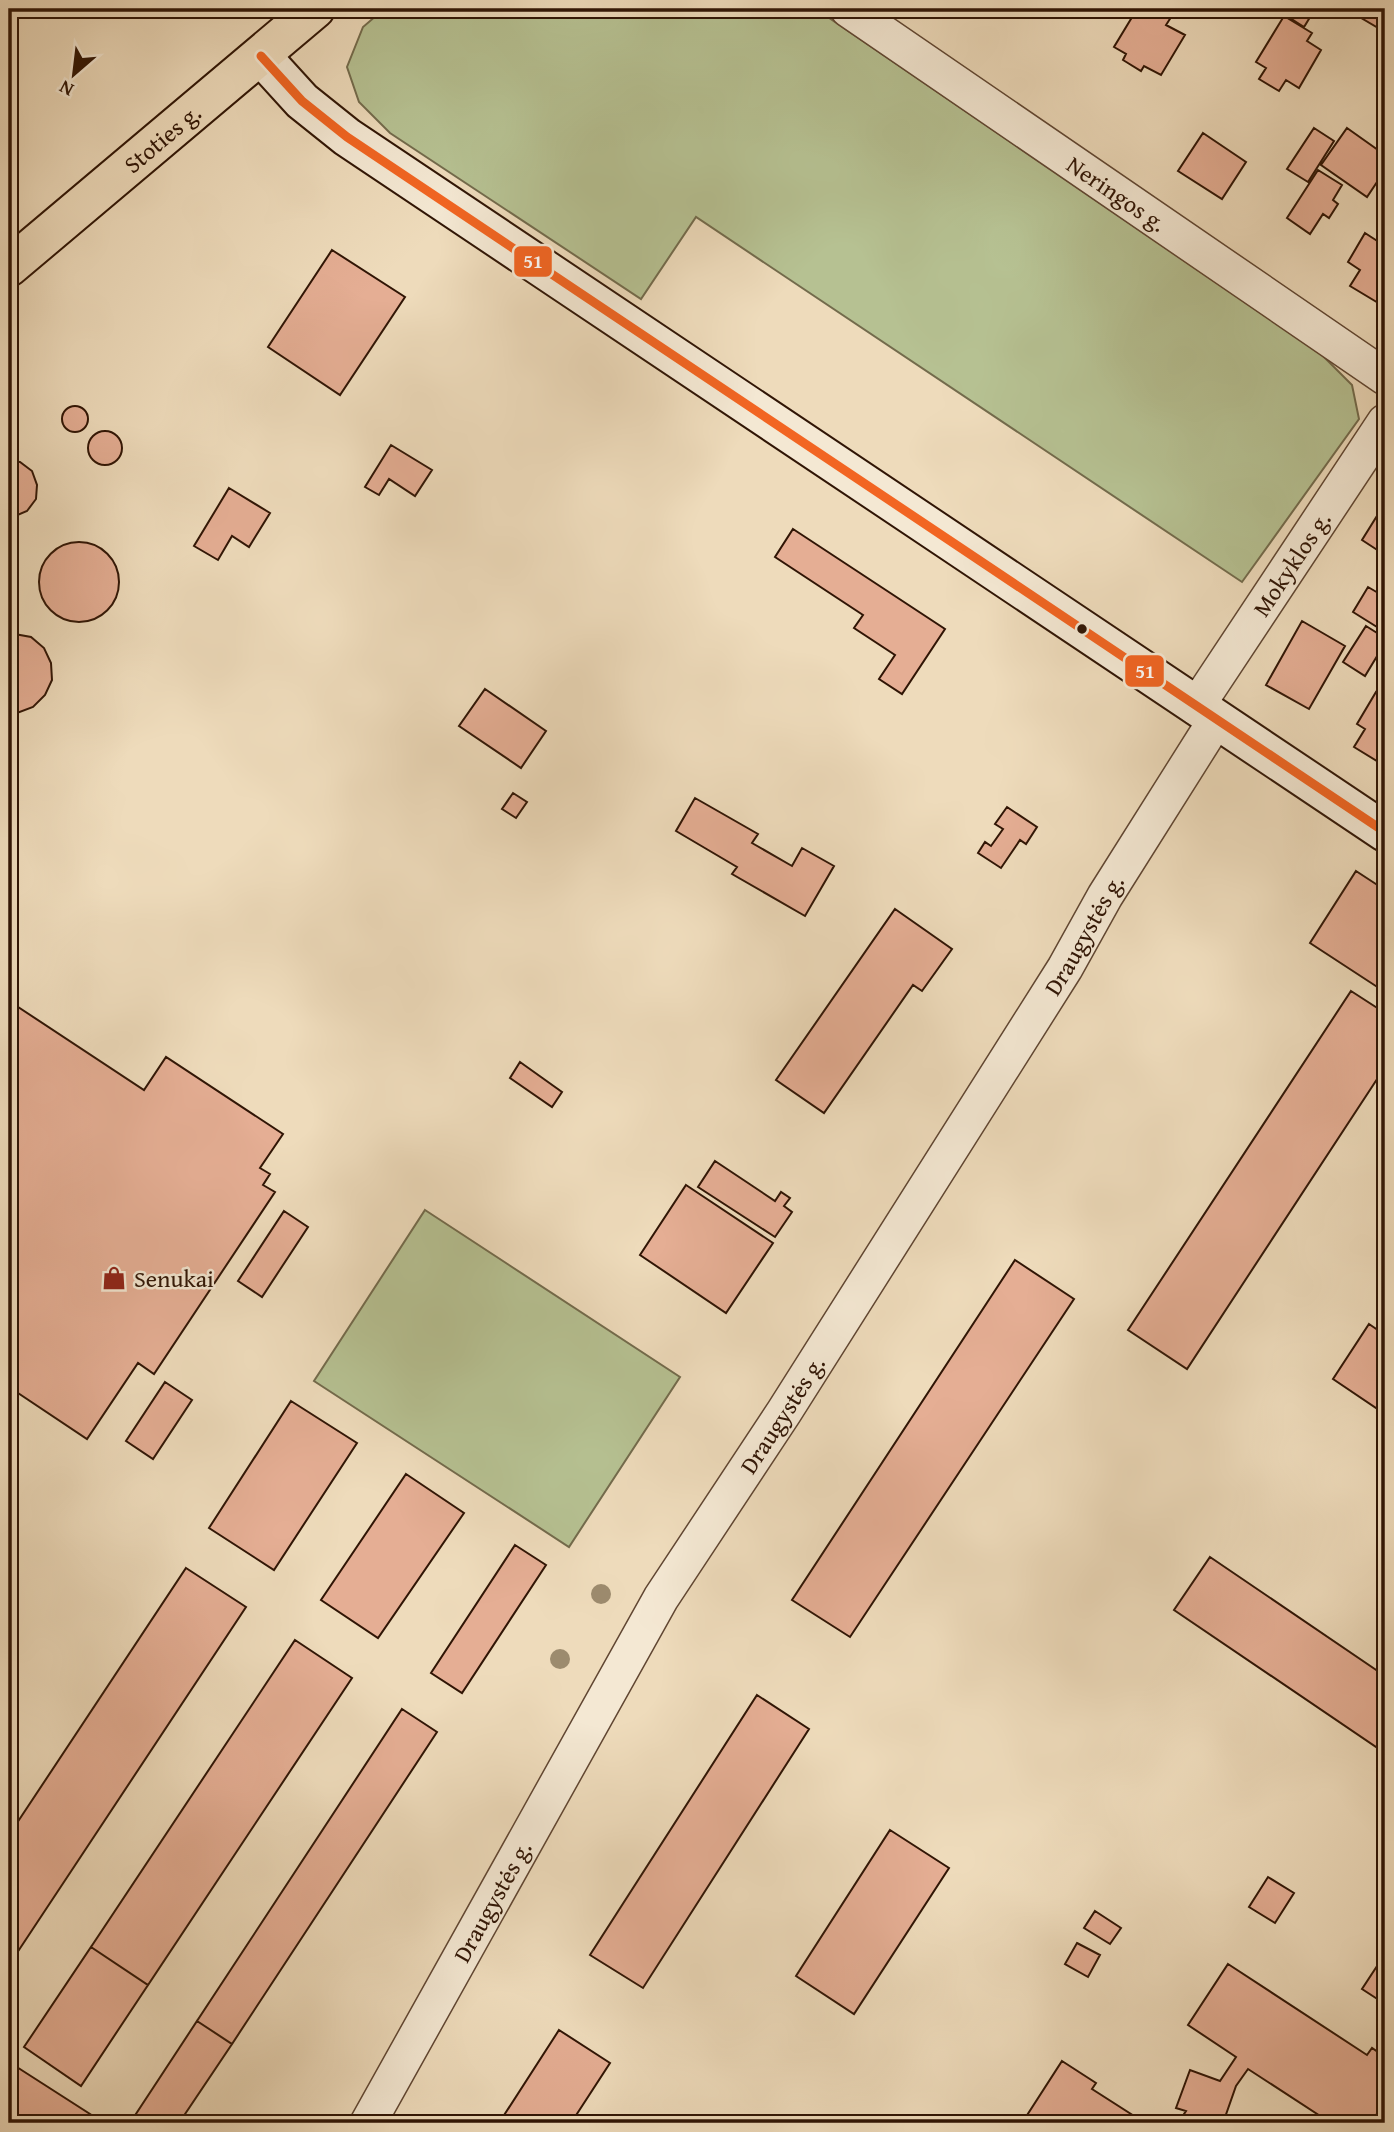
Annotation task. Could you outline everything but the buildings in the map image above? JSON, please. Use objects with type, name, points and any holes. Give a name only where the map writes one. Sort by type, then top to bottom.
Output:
[{"type":"main road","name":"Stoties g.","points":[[9,267],[314,9]]},
{"type":"street","name":"Neringos g.","points":[[848,9],[1385,377]]},
{"type":"street","points":[[261,56],[302,101],[346,137],[1385,832]]},
{"type":"street","name":"Mokyklos g.","points":[[1206,714],[1385,422]]},
{"type":"street","name":"Draugystės g.","points":[[368,2123],[661,1598],[784,1412],[1065,968],[1105,896],[1176,781],[1206,714]]},
{"type":"green space","points":[[384,9],[816,9],[1321,354],[1352,385],[1359,419],[1242,582],[696,217],[641,299],[390,133],[359,102],[347,67],[363,27]]},
{"type":"green space","points":[[425,1210],[680,1377],[569,1547],[314,1381]]},
{"type":"transit line","name":"51","points":[[261,56],[302,101],[347,137],[1385,832]]},
{"type":"place","name":"Senukai","points":[[114,1278]]}]
